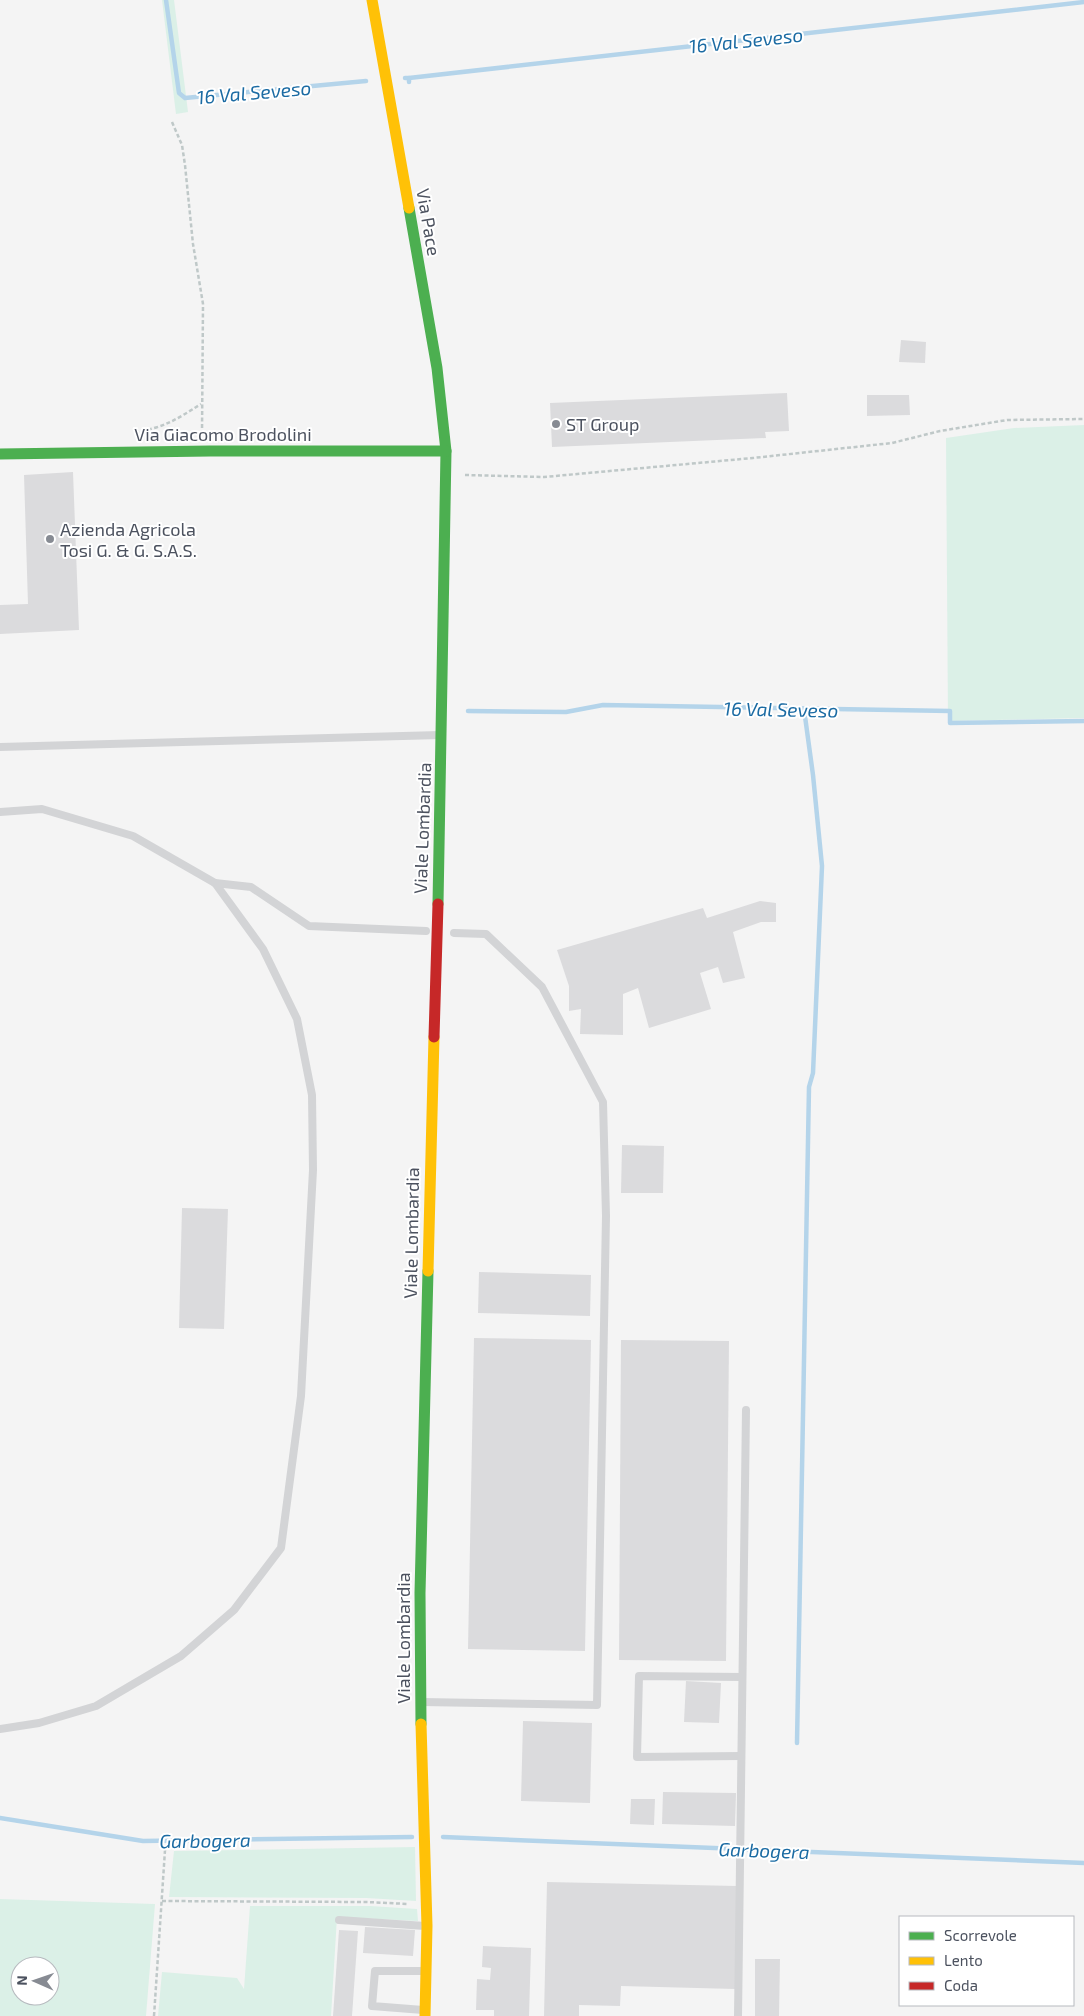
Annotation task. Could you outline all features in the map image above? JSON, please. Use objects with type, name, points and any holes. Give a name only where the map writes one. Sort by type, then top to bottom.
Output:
[{"type":"street","name":"Via Pace","points":[[372,0],[437,368],[446,451]]},
{"type":"street","name":"Via Giacomo Brodolini","points":[[0,454],[202,451],[446,451]]},
{"type":"street","name":"Viale Lombardia","points":[[425,2013],[427,1905],[420,1702],[422,1481],[442,735],[446,451]]},
{"type":"lane","points":[[0,747],[442,735]]},
{"type":"lane","points":[[0,812],[42,809],[133,836],[215,883],[251,887],[309,926],[426,932]]},
{"type":"lane","points":[[0,1729],[39,1723],[96,1706],[181,1656],[234,1610],[281,1548],[301,1396],[313,1170],[312,1095],[297,1020],[263,949],[215,883]]},
{"type":"lane","points":[[420,1702],[598,1705],[606,1216],[603,1102],[542,987],[486,934],[454,933]]},
{"type":"lane","points":[[738,2016],[746,1410]]},
{"type":"lane","points":[[741,1756],[637,1757],[639,1676],[742,1677]]},
{"type":"lane","points":[[338,1920],[427,1926]]},
{"type":"lane","points":[[425,2013],[372,2006],[375,1971],[426,1971]]},
{"type":"path","points":[[172,122],[183,151],[193,244],[203,304],[202,451]]},
{"type":"path","points":[[134,432],[152,430],[167,425],[201,404]]},
{"type":"path","points":[[446,475],[544,477],[892,443],[940,431],[1007,420],[1084,419]]},
{"type":"path","points":[[154,2016],[165,1850]]},
{"type":"path","points":[[162,1901],[368,1902],[427,1905]]},
{"type":"green space","points":[[162,0],[174,0],[188,112],[176,114]]},
{"type":"green space","points":[[1084,425],[1084,718],[948,721],[946,438],[1014,428]]},
{"type":"green space","points":[[415,1847],[416,1901],[366,1898],[169,1897],[174,1851]]},
{"type":"green space","points":[[0,1899],[155,1904],[146,2016],[0,2016]]},
{"type":"green space","points":[[250,1906],[370,1906],[417,1909],[418,1921],[337,1917],[331,2016],[158,2016],[162,1972],[237,1978],[244,1989]]},
{"type":"building","points":[[901,340],[926,342],[925,363],[899,362]]},
{"type":"building","points":[[787,393],[789,431],[765,432],[766,438],[552,447],[550,403]]},
{"type":"building","points":[[867,395],[909,395],[910,415],[867,416]]},
{"type":"building","name":"Azienda Agricola Tosi G. & G. S.A.S.","points":[[73,472],[79,630],[0,634],[0,605],[28,604],[24,475]]},
{"type":"building","points":[[760,901],[776,903],[776,922],[761,922],[733,932],[745,978],[723,983],[718,967],[700,973],[711,1009],[649,1028],[638,988],[623,994],[623,1035],[580,1034],[581,1009],[569,1011],[569,986],[557,950],[703,908],[707,918]]},
{"type":"building","points":[[622,1145],[664,1146],[663,1193],[621,1193]]},
{"type":"building","points":[[182,1208],[228,1209],[224,1329],[179,1328]]},
{"type":"building","points":[[479,1272],[591,1275],[590,1316],[478,1313]]},
{"type":"building","points":[[474,1338],[591,1340],[585,1651],[468,1649]]},
{"type":"building","points":[[621,1340],[729,1341],[726,1661],[619,1660]]},
{"type":"building","points":[[686,1681],[721,1683],[719,1723],[684,1722]]},
{"type":"building","points":[[523,1721],[592,1723],[590,1803],[521,1801]]},
{"type":"building","points":[[663,1792],[736,1793],[735,1826],[662,1824]]},
{"type":"building","points":[[631,1799],[655,1799],[654,1825],[630,1824]]},
{"type":"building","points":[[547,1882],[737,1886],[735,1989],[621,1986],[620,2006],[579,2005],[579,2016],[544,2016]]},
{"type":"building","points":[[365,1927],[415,1930],[413,1956],[363,1953]]},
{"type":"building","points":[[339,1930],[358,1931],[352,2016],[333,2016]]},
{"type":"building","points":[[483,1946],[531,1948],[529,2016],[494,2016],[494,2010],[476,2010],[477,1979],[490,1980],[491,1968],[482,1967]]},
{"type":"building","points":[[755,1959],[780,1959],[779,2016],[755,2016]]},
{"type":"waterway","name":"16 Val Seveso","points":[[166,0],[179,93],[185,98],[366,81]]},
{"type":"waterway","name":"16 Val Seveso","points":[[409,78],[1084,2]]},
{"type":"waterway","name":"16 Val Seveso","points":[[405,78],[409,78],[409,82]]},
{"type":"waterway","name":"16 Val Seveso","points":[[468,711],[566,712],[603,705],[950,711],[950,723],[1084,721]]},
{"type":"waterway","points":[[797,1743],[809,1087],[813,1073],[822,866],[804,709]]},
{"type":"waterway","name":"Garbogera","points":[[0,1818],[143,1841],[412,1837]]},
{"type":"waterway","name":"Garbogera","points":[[443,1837],[1084,1863]]},
{"type":"traffic: fast","points":[[409,208],[437,368],[446,451],[438,904]]},
{"type":"traffic: fast","points":[[0,454],[210,451],[446,451]]},
{"type":"traffic: fast","points":[[421,1724],[420,1593],[428,1271]]},
{"type":"traffic: slow","points":[[372,0],[409,208]]},
{"type":"traffic: slow","points":[[428,1271],[434,1037]]},
{"type":"traffic: slow","points":[[421,1724],[427,1926],[425,2016]]},
{"type":"traffic: jam","points":[[434,1037],[438,904]]},
{"type":"place","name":"ST Group","points":[[556,424]]},
{"type":"place","name":"Azienda Agricola Tosi G. & G. S.A.S.","points":[[50,539]]}]
